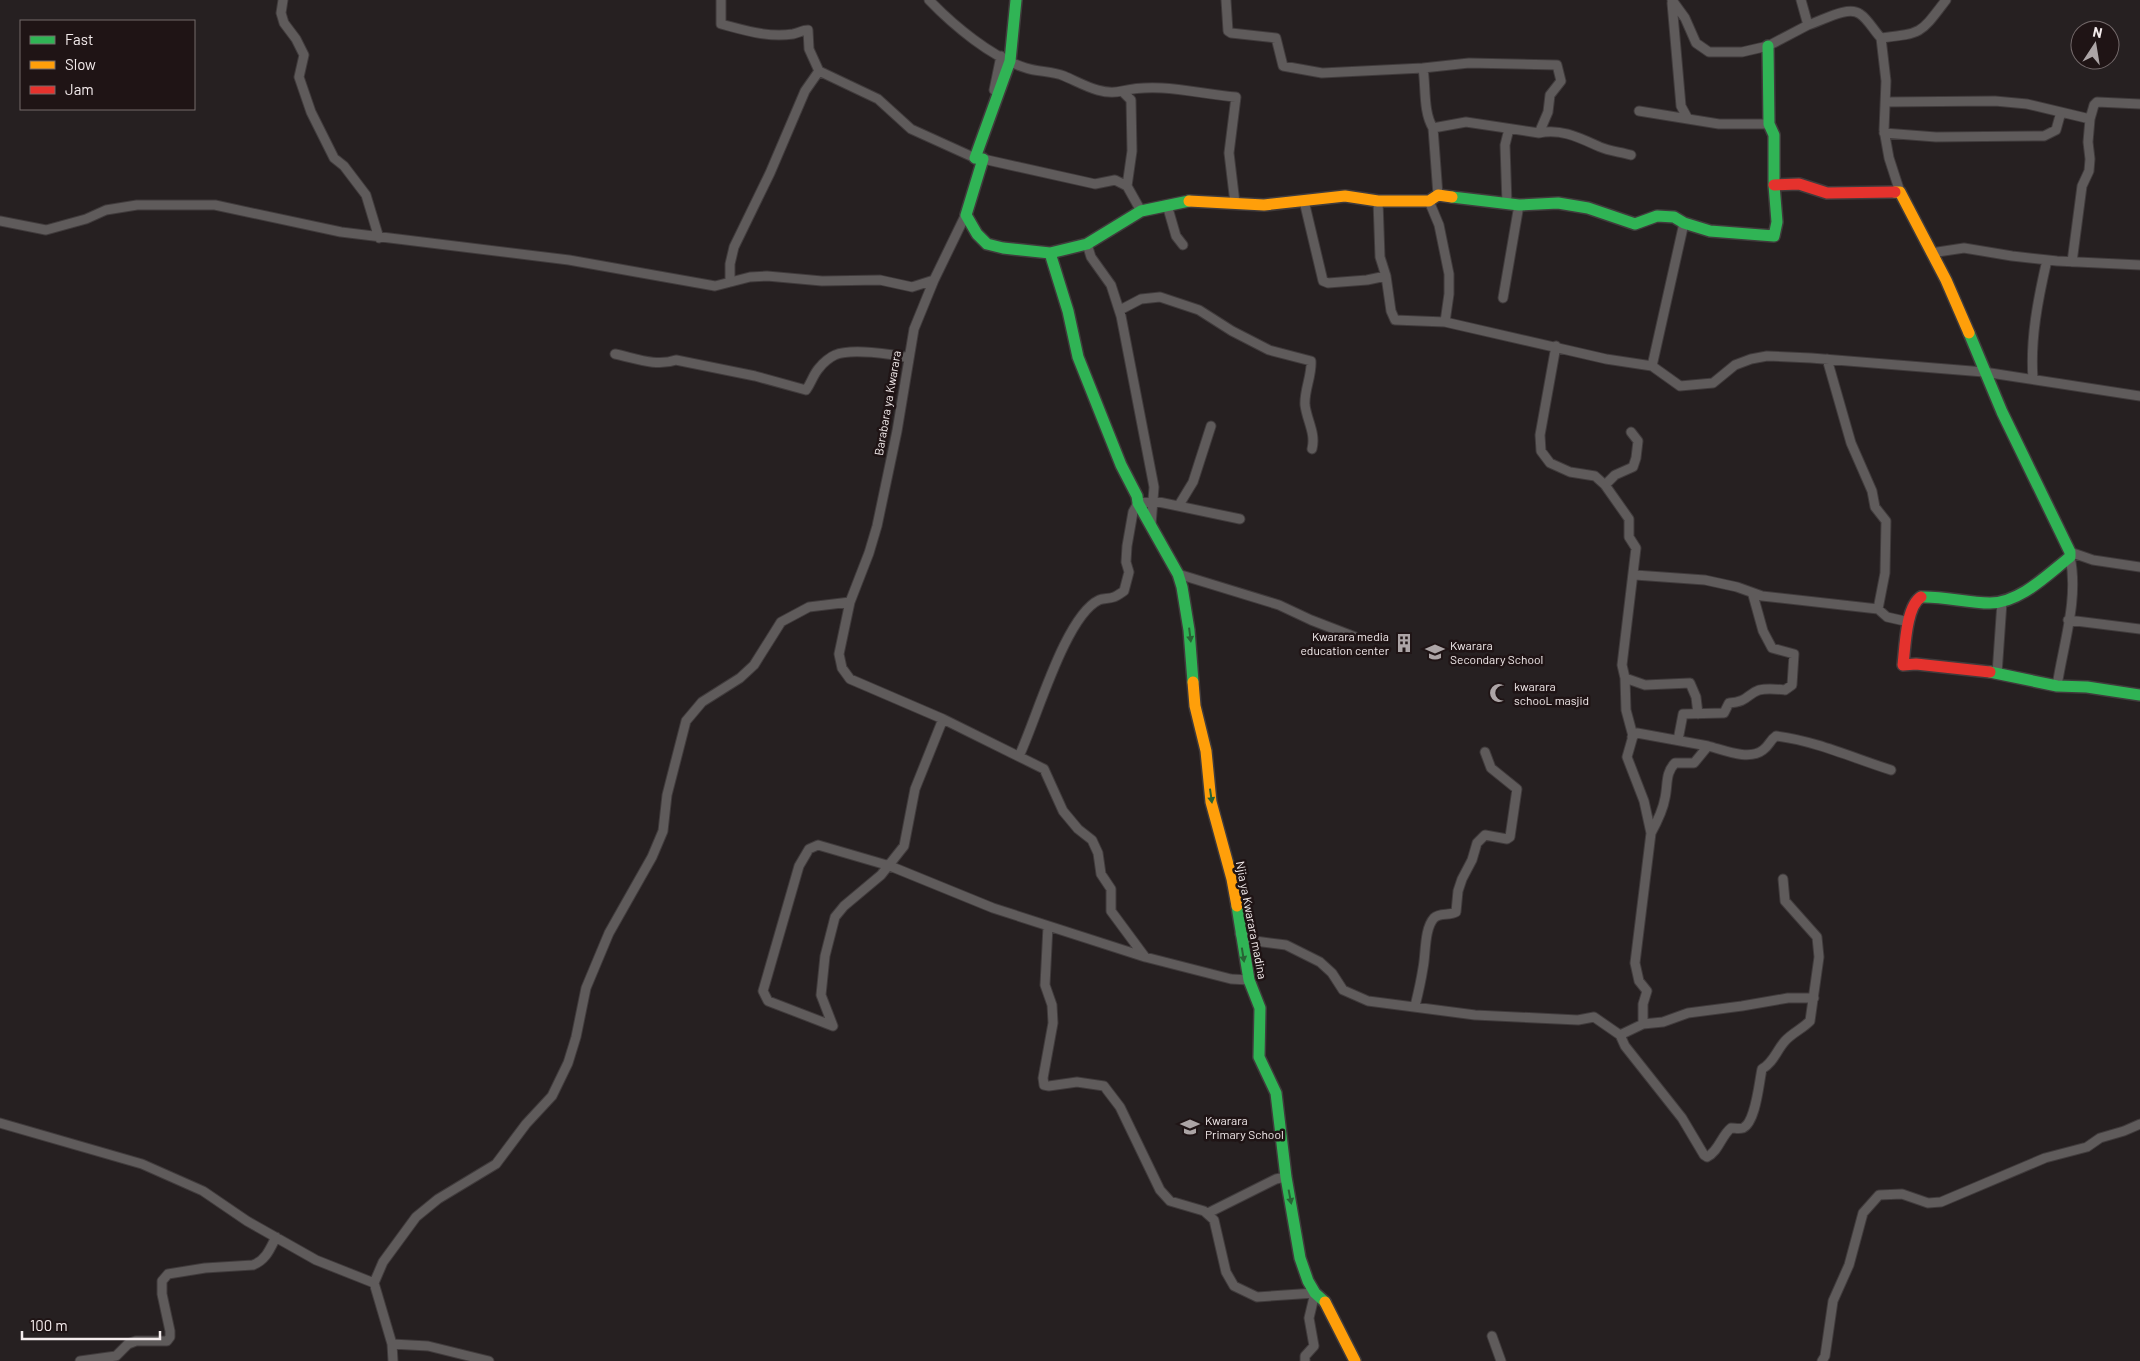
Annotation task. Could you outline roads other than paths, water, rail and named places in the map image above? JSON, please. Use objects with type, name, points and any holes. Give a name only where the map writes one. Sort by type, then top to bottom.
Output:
[{"type":"street","points":[[283,0],[281,13],[284,23],[296,39],[304,55],[298,77],[311,112],[334,158],[344,166],[366,195],[380,238]]},
{"type":"street","points":[[721,0],[721,24],[750,32],[774,35],[794,34],[808,30],[809,49],[819,71],[842,80],[878,99],[910,129],[979,159],[1095,184],[1115,180],[1127,186],[1142,211]]},
{"type":"street","points":[[928,0],[948,20],[977,42],[1005,58],[1025,68],[1062,76],[1088,88],[1115,93],[1138,87],[1167,88],[1205,94],[1236,96],[1229,153],[1235,203]]},
{"type":"street","name":"Barabara ya Kwarara","points":[[1016,0],[1005,58],[966,215],[934,280],[914,329],[897,431],[877,526],[869,553],[850,602],[839,654],[842,668],[850,679],[943,719],[1044,769],[1063,811],[1078,829],[1092,840],[1098,853],[1101,874],[1111,889],[1111,911],[1145,957]]},
{"type":"street","points":[[1226,0],[1228,31],[1231,33],[1276,38],[1283,66],[1309,72],[1337,73],[1423,68],[1469,63],[1557,65],[1561,81],[1550,95],[1548,112],[1538,133]]},
{"type":"street","points":[[1672,0],[1685,18],[1696,43],[1709,52],[1742,52],[1768,46],[1808,25],[1830,18],[1840,12],[1855,11],[1862,15],[1881,38],[1886,81],[1884,133],[1889,158],[1900,192],[1946,280],[2002,412],[2070,554],[2072,588],[2057,686]]},
{"type":"street","points":[[1672,0],[1681,106],[1688,119]]},
{"type":"street","points":[[1801,0],[1808,25]]},
{"type":"street","points":[[1881,38],[1906,36],[1922,31],[1946,0]]},
{"type":"street","points":[[966,215],[977,234],[987,244],[1003,248],[1050,253],[1087,244],[1142,211],[1192,200],[1264,205],[1345,196],[1378,201],[1434,198],[1519,205],[1558,203],[1588,208],[1635,224],[1644,223],[1657,216],[1674,217],[1684,223],[1710,231],[1774,236],[1777,222],[1774,185],[1774,135],[1770,124],[1768,46]]},
{"type":"street","points":[[1423,68],[1430,123],[1433,128],[1434,198],[1449,274],[1449,294],[1445,322]]},
{"type":"street","points":[[730,282],[730,264],[734,248],[770,173],[805,91],[819,71]]},
{"type":"street","points":[[1122,91],[1131,100],[1132,151],[1127,186]]},
{"type":"street","points":[[1886,102],[1995,101],[2027,104],[2090,119]]},
{"type":"street","points":[[2072,262],[2072,250],[2082,186],[2089,171],[2088,142],[2090,119],[2094,105],[2097,102],[2140,104]]},
{"type":"street","points":[[1639,112],[1719,124],[1770,124]]},
{"type":"street","points":[[1884,133],[1936,137],[2044,136],[2056,130],[2061,112]]},
{"type":"street","points":[[1433,128],[1466,122],[1538,133],[1547,131],[1576,136],[1601,148],[1631,155]]},
{"type":"street","points":[[1506,204],[1505,145],[1509,129]]},
{"type":"street","points":[[1774,185],[1799,184],[1827,193],[1900,192]]},
{"type":"street","points":[[1304,201],[1323,281],[1328,283],[1367,280],[1386,276]]},
{"type":"street","points":[[1378,201],[1380,257],[1386,276],[1391,311],[1395,320],[1445,322],[1606,358],[1652,366],[1673,382],[1684,386],[1713,383],[1736,365],[1751,359],[1767,356],[1984,372],[2140,396]]},
{"type":"street","points":[[0,221],[46,230],[86,220],[106,210],[137,205],[215,205],[310,226],[380,238],[569,260],[714,286],[767,276],[822,282],[880,280],[912,286],[934,280]]},
{"type":"street","points":[[1168,205],[1176,236],[1183,245]]},
{"type":"street","points":[[1503,298],[1519,205]]},
{"type":"street","points":[[1652,366],[1684,223]]},
{"type":"street","points":[[1087,244],[1091,257],[1110,285],[1120,310],[1154,487],[1151,525]]},
{"type":"street","points":[[1931,253],[1964,248],[2047,260],[2140,265]]},
{"type":"street","points":[[1050,253],[1068,311],[1078,358],[1121,465],[1137,496],[1138,503],[1178,574],[1279,605],[1311,620],[1356,637]]},
{"type":"street","points":[[2033,379],[2033,334],[2047,260]]},
{"type":"street","points":[[1120,310],[1141,299],[1160,297],[1199,310],[1232,331],[1269,350],[1311,361],[1305,403],[1313,436],[1312,449]]},
{"type":"street","points":[[1556,346],[1540,435],[1541,451],[1550,463],[1570,472],[1595,476],[1605,485],[1628,519],[1629,537],[1636,548],[1635,575],[1629,600],[1622,664],[1625,678],[1626,710],[1632,737],[1627,757],[1644,802],[1652,833]]},
{"type":"street","points":[[615,354],[648,362],[666,363],[676,360],[755,376],[806,390],[811,384],[812,376],[819,367],[835,354],[866,352],[909,358]]},
{"type":"street","points":[[1826,359],[1851,443],[1872,491],[1876,507],[1886,520],[1885,573],[1878,609]]},
{"type":"street","points":[[1179,505],[1193,482],[1211,426]]},
{"type":"street","points":[[1605,485],[1615,475],[1633,467],[1638,440],[1631,432]]},
{"type":"street","points":[[1138,503],[1154,501],[1240,519]]},
{"type":"street","points":[[1019,756],[1029,736],[1036,711],[1057,660],[1072,629],[1099,600],[1113,598],[1124,591],[1129,572],[1126,562],[1127,546],[1133,512],[1138,503]]},
{"type":"street","points":[[2070,554],[2093,560],[2140,567]]},
{"type":"street","points":[[2070,554],[2032,585],[2002,602],[1919,597],[1916,600],[1909,622],[1903,665],[1916,664],[1993,672],[2057,686],[2087,687],[2140,695]]},
{"type":"street","name":"Njia ya Kwarara madina","points":[[1178,574],[1189,630],[1195,706],[1206,751],[1215,820],[1232,879],[1248,980],[1260,1008],[1259,1057],[1276,1093],[1286,1177],[1300,1258],[1308,1281],[1315,1293],[1324,1300],[1332,1313],[1355,1361]]},
{"type":"street","points":[[1635,575],[1714,582],[1737,587],[1754,594],[1878,609],[1887,617],[1909,622]]},
{"type":"street","points":[[1678,740],[1683,714],[1724,713],[1729,703],[1740,703],[1757,691],[1770,689],[1785,690],[1792,685],[1794,654],[1772,648],[1763,631],[1754,594]]},
{"type":"street","points":[[393,1361],[392,1344],[374,1283],[383,1262],[416,1218],[438,1199],[496,1164],[526,1124],[552,1096],[568,1063],[576,1037],[586,988],[609,933],[652,857],[663,831],[667,795],[686,721],[702,702],[740,678],[754,665],[781,622],[809,607],[850,602]]},
{"type":"street","points":[[1997,674],[2002,602]]},
{"type":"street","points":[[2068,620],[2140,629]]},
{"type":"street","points":[[1625,678],[1644,685],[1690,683],[1693,686],[1696,697],[1698,714]]},
{"type":"street","points":[[943,719],[915,789],[904,846],[890,866],[844,906],[835,917],[825,956],[821,995],[833,1026],[768,1001],[763,991],[799,866],[809,850],[818,846],[890,866],[993,908],[1145,957],[1231,980],[1248,980]]},
{"type":"street","points":[[1632,737],[1637,733],[1744,754],[1756,754],[1766,748],[1770,740],[1776,736],[1791,738],[1845,753],[1891,770]]},
{"type":"street","points":[[1643,1024],[1643,1004],[1647,991],[1639,981],[1635,963],[1652,833],[1665,798],[1670,769],[1675,763],[1694,763],[1708,746]]},
{"type":"street","points":[[1415,1006],[1432,920],[1438,915],[1456,912],[1458,891],[1472,860],[1477,843],[1486,835],[1507,839],[1510,837],[1517,788],[1490,768],[1485,752]]},
{"type":"street","points":[[1240,934],[1255,941],[1286,945],[1320,962],[1332,973],[1343,990],[1368,1001],[1474,1015],[1578,1020],[1594,1017],[1620,1035],[1625,1046],[1682,1118],[1707,1157],[1714,1153],[1724,1133],[1731,1128],[1741,1129],[1750,1120],[1762,1069],[1773,1061],[1789,1037],[1810,1021],[1819,957],[1817,937],[1785,901],[1783,879]]},
{"type":"street","points":[[1048,926],[1045,985],[1052,1005],[1053,1023],[1043,1078],[1044,1085],[1077,1082],[1104,1086],[1120,1107],[1160,1190],[1170,1201],[1208,1213],[1214,1220],[1226,1272],[1234,1286],[1257,1297],[1315,1293],[1309,1318],[1314,1346],[1306,1354],[1305,1361]]},
{"type":"street","points":[[1620,1035],[1643,1024],[1663,1022],[1688,1013],[1788,998],[1814,998]]},
{"type":"street","points":[[0,1123],[142,1164],[203,1191],[247,1221],[316,1260],[374,1283]]},
{"type":"street","points":[[1822,1361],[1825,1356],[1832,1301],[1849,1265],[1863,1214],[1879,1195],[1902,1194],[1928,1203],[1941,1202],[2045,1158],[2087,1147],[2100,1138],[2140,1124]]},
{"type":"street","points":[[1208,1213],[1276,1179],[1286,1177]]},
{"type":"street","points":[[80,1361],[116,1356],[128,1344],[136,1341],[167,1341],[170,1337],[170,1331],[162,1294],[162,1281],[168,1274],[205,1268],[253,1265],[260,1262],[267,1255],[276,1237]]},
{"type":"street","points":[[1492,1336],[1501,1361]]},
{"type":"street","points":[[392,1344],[428,1346],[489,1361]]},
{"type":"place","name":"Kwarara media education center","points":[[1404,643]]},
{"type":"place","name":"Kwarara Secondary School","points":[[1435,652]]},
{"type":"place","name":"kwarara schooL masjid","points":[[1499,693]]},
{"type":"place","name":"Kwarara Primary School","points":[[1190,1127]]}]
